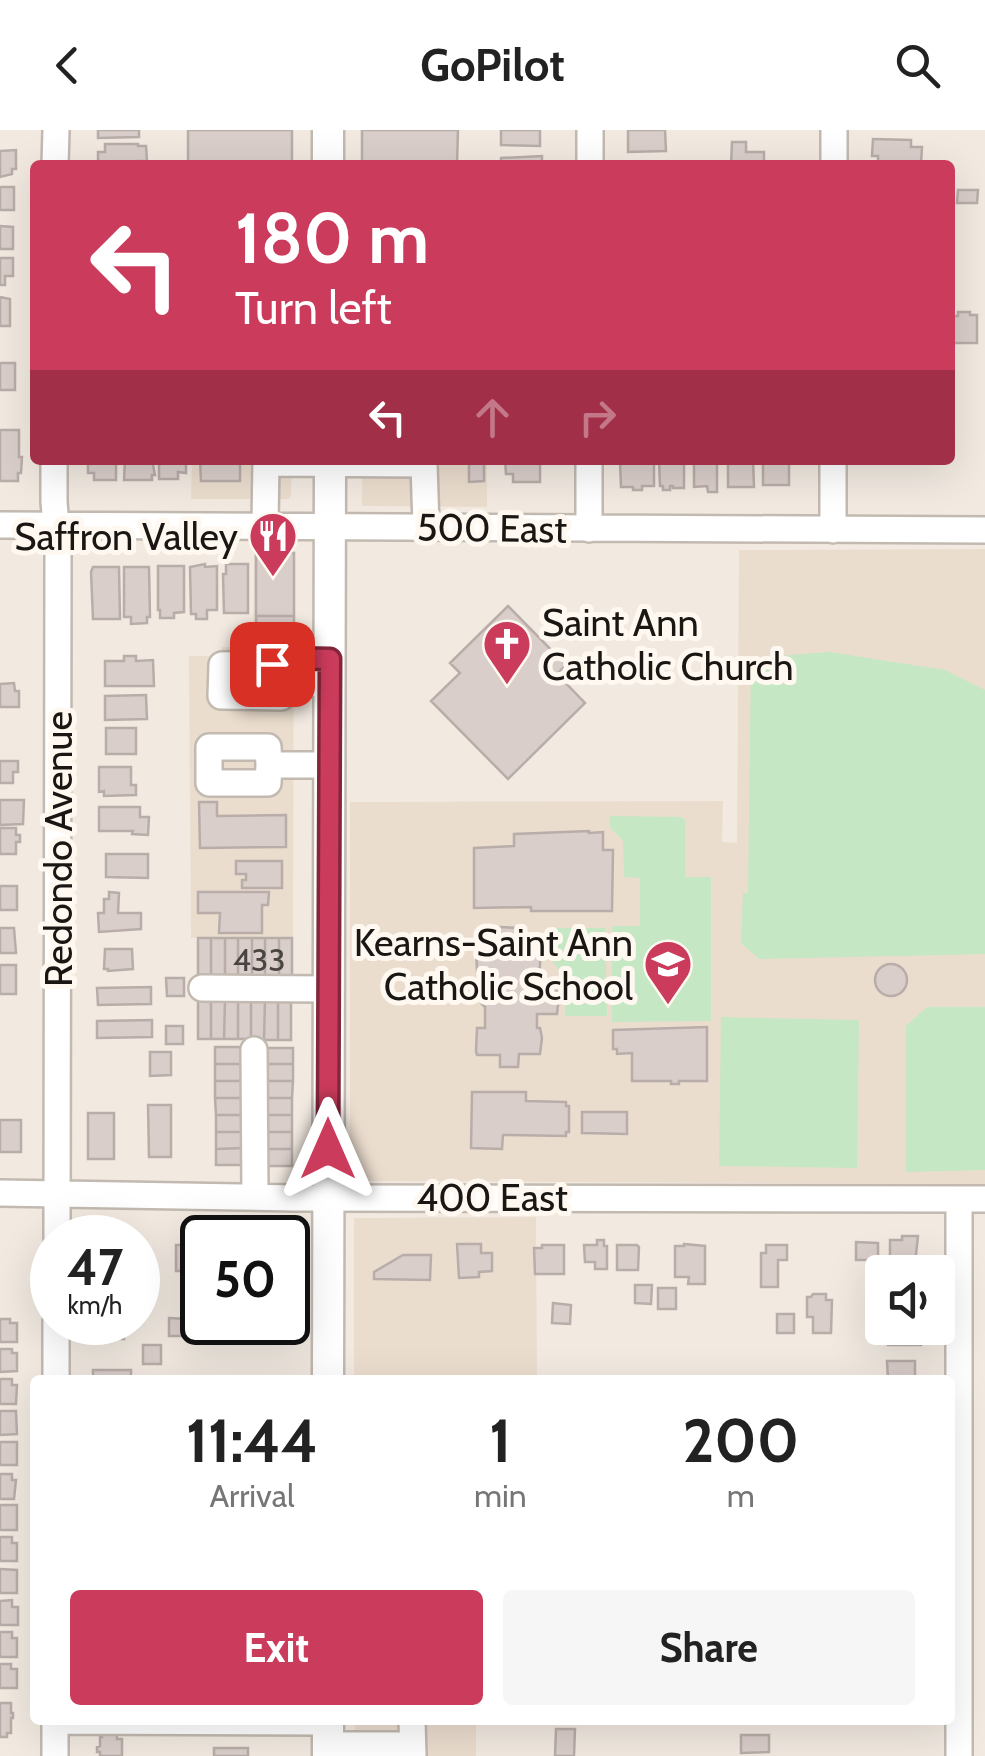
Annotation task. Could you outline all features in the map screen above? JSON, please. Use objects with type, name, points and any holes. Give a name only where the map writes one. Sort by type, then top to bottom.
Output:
[{"type":"main road","points":[[328,130],[328,160]]},
{"type":"main road","points":[[328,1375],[330,465]]},
{"type":"street","points":[[55,160],[56,130]]},
{"type":"street","points":[[590,130],[590,160]]},
{"type":"street","points":[[834,130],[834,160]]},
{"type":"street","name":"Redondo Avenue","points":[[54,465],[58,550],[57,1215]]},
{"type":"street","points":[[265,525],[266,465]]},
{"type":"street","points":[[424,465],[426,526]]},
{"type":"street","points":[[588,529],[589,465]]},
{"type":"street","points":[[833,465],[833,530]]},
{"type":"street","name":"500 East","points":[[0,525],[985,530]]},
{"type":"street","points":[[269,764],[329,765]]},
{"type":"street","points":[[202,988],[328,989]]},
{"type":"street","points":[[254,1050],[254,1197]]},
{"type":"street","name":"400 East","points":[[0,1193],[972,1199]]},
{"type":"street","points":[[959,1756],[972,1199]]},
{"type":"street","points":[[56,1345],[56,1375]]},
{"type":"street","points":[[55,1756],[56,1725]]},
{"type":"street","points":[[141,1725],[412,1740]]},
{"type":"shaded area","points":[[192,465],[292,465],[289,499],[191,499]]},
{"type":"shaded area","points":[[362,465],[487,465],[487,507],[362,506]]},
{"type":"shaded area","name":"Kearns-Saint Ann Catholic School","points":[[985,549],[985,1184],[354,1178],[350,1172],[350,802],[723,801],[722,842],[737,843],[739,550]]},
{"type":"shaded area","points":[[254,551],[294,551],[293,938],[191,938],[189,656],[221,656],[222,647],[253,647]]},
{"type":"shaded area","points":[[536,1217],[537,1375],[354,1375],[354,1218]]},
{"type":"shaded area","points":[[355,1725],[476,1725],[476,1756],[355,1756]]},
{"type":"green space","points":[[829,652],[945,670],[985,690],[985,954],[759,959],[741,943],[743,893],[748,893],[751,658]]},
{"type":"green space","points":[[610,816],[685,820],[685,877],[711,877],[711,1021],[612,1022],[612,926],[640,926],[640,878],[624,877],[623,841],[610,827]]},
{"type":"green space","points":[[550,928],[605,928],[607,1016],[565,1016],[566,978],[550,958]]},
{"type":"green space","points":[[927,1007],[985,1007],[985,1170],[906,1172],[906,1026]]},
{"type":"green space","points":[[721,1017],[859,1020],[857,1168],[719,1166]]},
{"type":"building","points":[[98,130],[139,130],[139,137],[98,138]]},
{"type":"building","points":[[188,130],[292,130],[292,160],[188,160]]},
{"type":"building","points":[[362,130],[458,130],[457,160],[362,160]]},
{"type":"building","points":[[501,130],[540,130],[540,146],[501,145]]},
{"type":"building","points":[[628,130],[665,130],[666,151],[628,152]]},
{"type":"building","points":[[873,139],[911,140],[911,147],[922,147],[921,160],[878,160],[878,156],[872,156]]},
{"type":"building","points":[[732,142],[746,142],[746,152],[764,152],[764,160],[731,160]]},
{"type":"building","points":[[105,144],[138,144],[146,146],[147,160],[98,160],[98,152],[105,152]]},
{"type":"building","points":[[16,150],[16,169],[0,177],[0,151]]},
{"type":"building","points":[[542,156],[542,160],[501,160]]},
{"type":"building","points":[[0,187],[14,187],[14,210],[0,210]]},
{"type":"building","points":[[958,190],[978,190],[977,203],[957,203]]},
{"type":"building","points":[[0,226],[13,227],[13,249],[0,249]]},
{"type":"building","points":[[0,258],[13,258],[13,276],[5,276],[5,285],[0,285]]},
{"type":"building","points":[[0,297],[10,299],[10,326],[0,326]]},
{"type":"building","points":[[958,312],[977,315],[977,343],[955,343]]},
{"type":"building","points":[[0,363],[15,363],[15,390],[0,390]]},
{"type":"building","points":[[0,430],[19,430],[22,457],[18,481],[0,481]]},
{"type":"building","points":[[88,465],[116,465],[116,480],[94,480],[94,473],[88,473]]},
{"type":"building","points":[[125,465],[153,465],[152,480],[124,480]]},
{"type":"building","points":[[159,465],[186,465],[186,473],[178,472],[178,479],[159,479]]},
{"type":"building","points":[[200,465],[240,465],[240,481],[201,481]]},
{"type":"building","points":[[469,465],[484,465],[484,481],[469,482]]},
{"type":"building","points":[[505,465],[540,465],[540,482],[513,482],[513,474],[506,474]]},
{"type":"building","points":[[620,465],[654,465],[654,486],[642,486],[642,490],[621,487]]},
{"type":"building","points":[[659,465],[684,465],[684,488],[670,486],[670,490],[663,490]]},
{"type":"building","points":[[694,465],[717,465],[717,492],[708,492],[707,486],[694,487]]},
{"type":"building","points":[[728,465],[753,465],[754,487],[728,487]]},
{"type":"building","points":[[763,465],[789,465],[789,485],[763,485]]},
{"type":"building","points":[[256,553],[294,553],[294,616],[256,616]]},
{"type":"building","points":[[226,564],[248,564],[248,613],[224,613]]},
{"type":"building","points":[[158,566],[184,566],[184,612],[174,613],[174,618],[160,618]]},
{"type":"building","points":[[217,566],[217,610],[207,610],[207,619],[196,619],[196,614],[191,614],[190,567]]},
{"type":"building","points":[[93,567],[119,567],[120,619],[93,619]]},
{"type":"building","points":[[124,567],[149,567],[147,623],[131,624],[131,617],[124,617]]},
{"type":"building","name":"Saint Ann Catholic Church","points":[[508,606],[566,665],[557,674],[585,703],[508,779],[431,701],[460,673],[450,663]]},
{"type":"building","points":[[256,616],[294,616],[294,624],[287,624],[287,647],[257,648]]},
{"type":"building","points":[[124,656],[136,656],[136,661],[153,660],[154,686],[105,686],[105,661],[124,661]]},
{"type":"building","points":[[14,683],[15,691],[19,691],[19,707],[0,707],[0,684]]},
{"type":"building","points":[[146,695],[147,719],[105,720],[105,696]]},
{"type":"building","points":[[106,728],[136,728],[136,754],[106,754]]},
{"type":"building","points":[[0,761],[18,761],[13,783],[0,783]]},
{"type":"building","points":[[99,767],[131,767],[131,785],[136,785],[136,795],[104,796],[104,791],[99,792]]},
{"type":"building","points":[[0,800],[24,800],[23,824],[0,825]]},
{"type":"building","points":[[199,802],[217,802],[217,816],[286,815],[286,847],[200,848]]},
{"type":"building","points":[[99,807],[140,807],[140,817],[149,817],[148,835],[99,831]]},
{"type":"building","points":[[0,828],[16,828],[20,842],[16,842],[16,854],[0,854]]},
{"type":"building","points":[[603,832],[603,850],[613,850],[612,911],[474,908],[474,848],[514,846],[514,834]]},
{"type":"building","points":[[106,854],[148,854],[148,878],[106,877]]},
{"type":"building","points":[[236,861],[282,861],[282,888],[242,888],[246,874],[236,874]]},
{"type":"building","points":[[0,886],[17,886],[17,910],[0,910]]},
{"type":"building","points":[[109,892],[119,893],[118,913],[141,913],[141,929],[99,932],[98,913],[104,913],[104,899],[109,899]]},
{"type":"building","points":[[198,892],[269,892],[268,905],[262,905],[262,933],[219,933],[220,913],[198,913]]},
{"type":"building","points":[[500,927],[518,928],[518,945],[541,945],[539,984],[557,984],[559,997],[557,1014],[537,1014],[542,1038],[540,1054],[519,1054],[518,1067],[500,1067],[500,1055],[477,1055],[476,1051],[477,1028],[485,1028],[481,998],[485,994],[485,971],[477,971],[476,948],[477,944],[500,944]]},
{"type":"building","points":[[0,928],[14,928],[16,953],[0,953]]},
{"type":"building","points":[[198,938],[211,938],[211,979],[198,979]]},
{"type":"building","points":[[211,938],[225,938],[225,979],[211,979]]},
{"type":"building","points":[[225,938],[238,938],[238,979],[225,979]]},
{"type":"building","points":[[238,938],[252,938],[252,979],[238,979]]},
{"type":"building","points":[[252,938],[265,938],[265,979],[252,979]]},
{"type":"building","points":[[265,938],[279,938],[279,979],[265,979]]},
{"type":"building","points":[[279,938],[292,938],[292,979],[279,979]]},
{"type":"building","points":[[105,949],[132,949],[133,969],[104,969]]},
{"type":"building","points":[[891,964],[902,969],[907,980],[902,991],[891,996],[880,991],[875,980],[880,969]]},
{"type":"building","points":[[0,965],[16,965],[16,994],[0,994]]},
{"type":"building","points":[[166,978],[184,978],[184,996],[167,996]]},
{"type":"building","points":[[151,987],[151,1004],[98,1005],[97,988]]},
{"type":"building","points":[[198,999],[211,999],[211,1039],[198,1039]]},
{"type":"building","points":[[211,999],[225,999],[224,1039],[211,1039]]},
{"type":"building","points":[[225,999],[238,999],[238,1039],[224,1039]]},
{"type":"building","points":[[238,999],[251,999],[251,1039],[238,1039]]},
{"type":"building","points":[[251,999],[265,999],[264,1040],[251,1039]]},
{"type":"building","points":[[265,999],[278,1000],[278,1040],[264,1040]]},
{"type":"building","points":[[278,1000],[291,1000],[291,1040],[278,1040]]},
{"type":"building","points":[[152,1020],[152,1037],[97,1038],[97,1021]]},
{"type":"building","points":[[166,1026],[183,1026],[183,1044],[166,1044]]},
{"type":"building","points":[[707,1027],[707,1081],[632,1081],[632,1053],[617,1054],[617,1049],[613,1049],[613,1030]]},
{"type":"building","points":[[215,1047],[244,1047],[244,1064],[215,1064]]},
{"type":"building","points":[[266,1048],[293,1048],[293,1064],[266,1064]]},
{"type":"building","points":[[150,1052],[171,1052],[171,1075],[150,1076]]},
{"type":"building","points":[[215,1064],[244,1064],[244,1081],[215,1081]]},
{"type":"building","points":[[266,1064],[293,1064],[293,1081],[266,1081]]},
{"type":"building","points":[[215,1081],[244,1081],[244,1098],[215,1098]]},
{"type":"building","points":[[266,1081],[293,1081],[292,1098],[266,1098]]},
{"type":"building","points":[[472,1092],[526,1092],[526,1101],[566,1102],[569,1132],[566,1136],[503,1135],[502,1149],[471,1148]]},
{"type":"building","points":[[215,1098],[244,1098],[244,1115],[216,1115]]},
{"type":"building","points":[[266,1098],[292,1098],[292,1115],[266,1115]]},
{"type":"building","points":[[148,1105],[171,1105],[171,1157],[149,1157]]},
{"type":"building","points":[[582,1112],[627,1112],[627,1134],[582,1133]]},
{"type":"building","points":[[88,1113],[114,1113],[114,1159],[88,1159]]},
{"type":"building","points":[[216,1115],[244,1115],[244,1132],[216,1132]]},
{"type":"building","points":[[266,1115],[292,1115],[292,1132],[266,1132]]},
{"type":"building","points":[[0,1120],[21,1120],[21,1152],[0,1152]]},
{"type":"building","points":[[216,1132],[244,1132],[244,1148],[216,1149]]},
{"type":"building","points":[[266,1132],[292,1132],[292,1149],[266,1149]]},
{"type":"building","points":[[244,1148],[244,1165],[216,1165],[216,1149]]},
{"type":"building","points":[[266,1149],[292,1149],[292,1166],[266,1166]]},
{"type":"building","points":[[902,1236],[918,1236],[916,1255],[890,1255],[890,1240],[902,1240]]},
{"type":"building","points":[[597,1240],[604,1240],[607,1246],[607,1269],[595,1269],[595,1262],[585,1262],[584,1245],[597,1245]]},
{"type":"building","points":[[856,1242],[878,1243],[878,1255],[856,1260]]},
{"type":"building","points":[[457,1244],[481,1244],[481,1253],[492,1253],[492,1271],[479,1272],[479,1277],[459,1278]]},
{"type":"building","points":[[176,1245],[180,1245],[180,1271],[176,1271]]},
{"type":"building","points":[[564,1245],[564,1274],[535,1274],[534,1248]]},
{"type":"building","points":[[617,1245],[639,1247],[638,1270],[617,1270]]},
{"type":"building","points":[[766,1245],[787,1245],[787,1260],[778,1260],[778,1287],[761,1287],[761,1253],[766,1253]]},
{"type":"building","points":[[675,1246],[705,1246],[705,1284],[688,1284],[689,1277],[675,1277]]},
{"type":"building","points":[[403,1255],[431,1255],[430,1280],[374,1279],[374,1272]]},
{"type":"building","points":[[635,1285],[652,1285],[651,1304],[635,1303]]},
{"type":"building","points":[[658,1288],[676,1288],[676,1309],[658,1309]]},
{"type":"building","points":[[826,1294],[826,1300],[832,1300],[831,1333],[813,1333],[813,1317],[807,1317],[807,1297]]},
{"type":"building","points":[[553,1303],[571,1305],[570,1324],[552,1323]]},
{"type":"building","points":[[777,1314],[794,1314],[794,1333],[777,1333]]},
{"type":"building","points":[[169,1318],[180,1319],[180,1336],[169,1336]]},
{"type":"building","points":[[0,1319],[17,1323],[17,1342],[0,1342]]},
{"type":"building","points":[[143,1345],[161,1345],[161,1364],[143,1364]]},
{"type":"building","points":[[0,1349],[17,1353],[17,1371],[0,1372]]},
{"type":"building","points":[[887,1361],[915,1361],[915,1375],[888,1375]]},
{"type":"building","points":[[93,1370],[131,1370],[131,1375],[93,1375]]},
{"type":"building","points":[[0,1379],[12,1379],[12,1385],[17,1385],[16,1404],[0,1404]]},
{"type":"building","points":[[0,1411],[16,1411],[17,1434],[0,1435]]},
{"type":"building","points":[[0,1442],[17,1442],[17,1465],[0,1465]]},
{"type":"building","points":[[0,1474],[12,1474],[12,1480],[16,1480],[14,1499],[0,1499]]},
{"type":"building","points":[[0,1505],[17,1505],[17,1530],[0,1530]]},
{"type":"building","points":[[0,1537],[12,1537],[12,1543],[17,1543],[17,1561],[0,1561]]},
{"type":"building","points":[[0,1569],[17,1570],[17,1593],[0,1593]]},
{"type":"building","points":[[12,1600],[12,1607],[18,1607],[18,1625],[0,1625],[0,1601]]},
{"type":"building","points":[[0,1632],[12,1632],[12,1638],[17,1638],[17,1657],[0,1657]]},
{"type":"building","points":[[0,1664],[11,1664],[11,1669],[17,1669],[17,1688],[0,1688]]},
{"type":"building","points":[[0,1703],[11,1703],[13,1718],[7,1737],[0,1737]]},
{"type":"building","points":[[101,1725],[117,1725],[122,1756],[100,1756],[97,1747],[102,1737]]},
{"type":"building","points":[[556,1729],[575,1729],[574,1756],[555,1756]]},
{"type":"building","points":[[741,1735],[769,1735],[769,1752],[741,1753]]},
{"type":"building","points":[[214,1748],[248,1748],[248,1756],[214,1756]]},
{"type":"place","name":"Saffron Valley","points":[[273,578]]},
{"type":"place","name":"Saint Ann Catholic Church","points":[[507,686]]},
{"type":"place","name":"Kearns-Saint Ann Catholic School","points":[[668,1006]]},
{"type":"route","points":[[272,664],[277,658],[330,659],[328,1149]]}]
